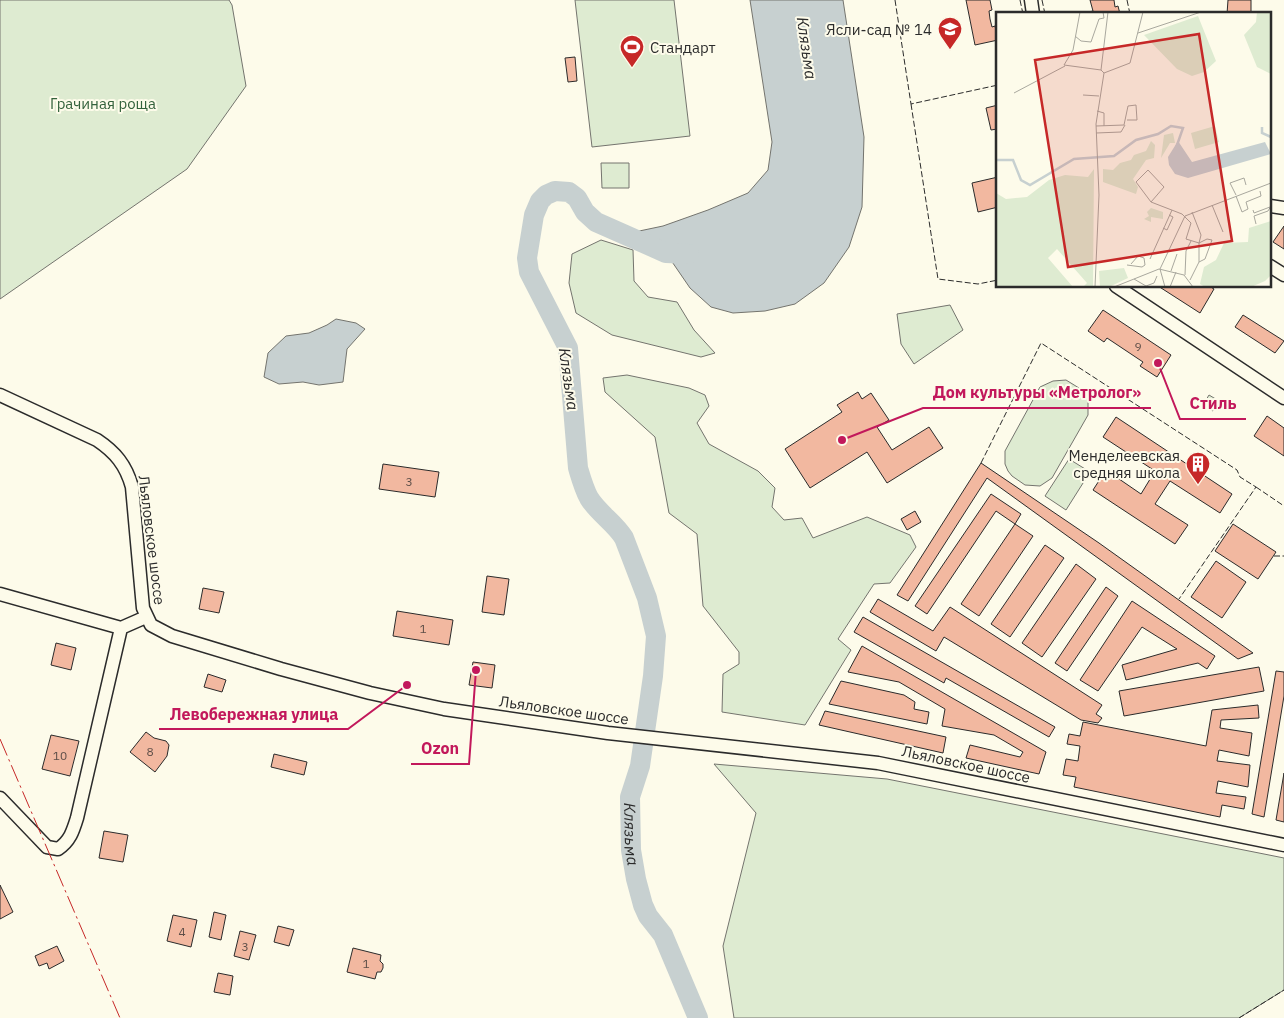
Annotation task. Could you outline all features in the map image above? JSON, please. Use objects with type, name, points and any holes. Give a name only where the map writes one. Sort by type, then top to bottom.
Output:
[{"type":"street","points":[[1272,267],[1284,275]]},
{"type":"street","points":[[1119,288],[1284,398]]},
{"type":"street","name":"Льяловское шоссе","points":[[0,395],[107,446],[122,462],[132,487],[143,608],[151,625],[172,636],[281,669],[370,693],[444,710],[608,734],[878,763],[1284,845]]},
{"type":"street","points":[[0,594],[121,628],[146,617]]},
{"type":"street","points":[[0,798],[47,847],[58,849],[67,844],[77,818],[121,628]]},
{"type":"green space","name":"Грачиная роща","points":[[0,0],[229,0],[232,5],[246,86],[187,169],[0,299]]},
{"type":"green space","name":"Стандарт","points":[[575,0],[674,0],[690,136],[592,147]]},
{"type":"green space","points":[[601,163],[629,163],[629,188],[602,188]]},
{"type":"green space","points":[[601,240],[633,250],[634,281],[648,297],[677,302],[694,330],[715,353],[701,357],[612,335],[576,313],[569,283],[572,254]]},
{"type":"green space","points":[[950,305],[963,330],[914,364],[901,344],[897,314]]},
{"type":"green space","points":[[627,375],[689,388],[705,395],[709,406],[697,423],[709,444],[758,471],[775,488],[772,507],[784,520],[802,518],[813,538],[867,517],[910,535],[916,547],[890,583],[874,584],[838,639],[851,650],[805,725],[722,712],[723,674],[739,664],[739,652],[703,606],[697,534],[669,513],[655,437],[605,392],[603,378]]},
{"type":"green space","points":[[1066,380],[1085,394],[1088,400],[1088,415],[1052,478],[1040,486],[1025,485],[1008,471],[1005,464],[1005,451],[1040,387],[1053,381]]},
{"type":"green space","points":[[1209,395],[1219,401],[1213,411],[1203,405]]},
{"type":"green space","points":[[1069,459],[1090,472],[1066,510],[1045,496]]},
{"type":"green space","points":[[714,764],[887,779],[1284,858],[1284,990],[1239,1018],[734,1018],[723,946],[756,813]]},
{"type":"water","points":[[750,0],[843,0],[864,137],[862,207],[849,247],[824,283],[795,304],[765,311],[733,313],[711,307],[690,288],[666,253],[625,234],[663,226],[748,193],[768,170],[772,142]]},
{"type":"water","points":[[336,319],[356,323],[365,329],[347,349],[343,382],[319,385],[303,382],[279,384],[264,377],[268,353],[286,336],[309,333]]},
{"type":"building","points":[[966,0],[990,0],[992,10],[989,11],[990,19],[992,27],[995,26],[996,40],[975,45]]},
{"type":"building","points":[[1090,0],[1114,0],[1115,7],[1118,6],[1120,12],[1089,12],[1093,11]]},
{"type":"building","points":[[1228,0],[1251,0],[1251,12],[1227,12]]},
{"type":"building","points":[[575,57],[577,81],[568,82],[565,58]]},
{"type":"building","points":[[996,106],[996,129],[991,130],[986,108]]},
{"type":"building","points":[[996,177],[996,208],[978,212],[972,183]]},
{"type":"building","points":[[1284,226],[1284,249],[1273,242]]},
{"type":"building","points":[[1161,288],[1214,289],[1200,313]]},
{"type":"building","points":[[1103,310],[1171,355],[1157,377],[1140,366],[1143,362],[1107,338],[1104,342],[1088,331]]},
{"type":"building","points":[[1243,315],[1284,341],[1275,353],[1235,327]]},
{"type":"building","points":[[858,392],[862,399],[871,393],[889,420],[877,427],[892,450],[929,427],[943,448],[887,483],[867,452],[810,488],[785,449],[842,412],[837,405]]},
{"type":"building","points":[[1267,416],[1284,428],[1284,456],[1254,436]]},
{"type":"building","name":"Менделеевская средняя школа","points":[[1116,417],[1232,494],[1220,513],[1170,481],[1155,504],[1188,525],[1175,544],[1093,490],[1106,470],[1141,494],[1155,471],[1103,437]]},
{"type":"building","points":[[981,463],[1099,543],[1253,653],[1238,659],[987,478],[908,601],[897,595]]},
{"type":"building","points":[[383,464],[439,472],[435,497],[379,489]]},
{"type":"building","points":[[991,494],[1021,514],[1015,524],[996,511],[927,614],[915,606]]},
{"type":"building","points":[[915,511],[921,522],[907,530],[901,519]]},
{"type":"building","points":[[1015,524],[1033,536],[979,616],[961,604]]},
{"type":"building","points":[[1233,524],[1276,552],[1258,579],[1215,551]]},
{"type":"building","points":[[1045,545],[1064,558],[1010,637],[991,624]]},
{"type":"building","points":[[1216,561],[1246,582],[1222,618],[1191,597]]},
{"type":"building","points":[[1076,564],[1096,579],[1042,657],[1022,643]]},
{"type":"building","points":[[487,576],[509,579],[504,615],[482,612]]},
{"type":"building","points":[[1106,587],[1118,596],[1067,671],[1055,663]]},
{"type":"building","points":[[203,588],[224,592],[219,613],[199,609]]},
{"type":"building","points":[[878,599],[933,631],[950,607],[1102,705],[1096,714],[1102,718],[1098,723],[1081,720],[944,637],[936,651],[870,612]]},
{"type":"building","points":[[1132,601],[1215,656],[1207,669],[1198,663],[1126,680],[1122,665],[1177,649],[1142,627],[1098,691],[1080,680]]},
{"type":"building","points":[[397,611],[453,620],[449,645],[393,636]]},
{"type":"building","points":[[863,617],[1055,727],[1049,737],[946,678],[944,683],[854,632]]},
{"type":"building","points":[[56,643],[76,648],[71,670],[51,665]]},
{"type":"building","points":[[862,646],[1046,752],[1039,774],[966,758],[970,745],[1020,757],[1023,752],[994,735],[942,726],[945,709],[899,682],[848,672]]},
{"type":"building","points":[[473,662],[495,665],[492,688],[469,685]]},
{"type":"building","points":[[1259,667],[1264,691],[1124,716],[1119,691]]},
{"type":"building","points":[[1276,671],[1284,672],[1284,696],[1264,817],[1252,814]]},
{"type":"building","points":[[208,674],[226,680],[222,692],[204,687]]},
{"type":"building","points":[[841,681],[904,695],[915,702],[914,709],[929,712],[927,724],[829,704]]},
{"type":"building","points":[[1258,705],[1259,718],[1221,720],[1220,728],[1252,733],[1249,756],[1219,750],[1217,761],[1250,765],[1248,787],[1218,781],[1216,793],[1246,797],[1244,809],[1222,805],[1220,817],[1074,787],[1076,777],[1063,775],[1066,759],[1078,761],[1080,746],[1067,744],[1069,734],[1080,736],[1083,722],[1206,746],[1212,710]]},
{"type":"building","points":[[825,711],[946,737],[943,753],[819,725]]},
{"type":"building","points":[[146,732],[154,738],[166,741],[169,745],[167,756],[155,772],[130,752]]},
{"type":"building","points":[[51,735],[79,741],[70,776],[42,769]]},
{"type":"building","points":[[274,754],[307,762],[304,775],[271,767]]},
{"type":"building","points":[[1284,773],[1284,822],[1276,820]]},
{"type":"building","points":[[104,831],[128,835],[123,862],[99,858]]},
{"type":"building","points":[[0,885],[13,912],[0,919]]},
{"type":"building","points":[[214,912],[226,915],[221,940],[209,937]]},
{"type":"building","points":[[173,915],[197,920],[191,947],[167,941]]},
{"type":"building","points":[[278,926],[294,930],[289,946],[274,942]]},
{"type":"building","points":[[240,931],[256,935],[249,960],[234,956]]},
{"type":"building","points":[[57,946],[64,961],[49,969],[47,963],[39,966],[35,956]]},
{"type":"building","points":[[353,948],[381,955],[380,961],[383,964],[383,968],[381,972],[377,972],[375,979],[347,972]]},
{"type":"building","points":[[218,973],[233,976],[230,995],[214,992]]},
{"type":"waterway","name":"Клязьма","points":[[689,254],[666,253],[596,222],[585,212],[577,198],[569,192],[555,191],[546,195],[540,201],[534,215],[527,258],[529,272],[568,348],[578,468],[587,495],[624,538],[647,598],[656,636],[653,676],[640,766],[630,797],[631,850],[643,905],[648,916],[663,935],[698,1018]]},
{"type":"fence","points":[[895,0],[911,104],[996,85]]},
{"type":"fence","points":[[1020,0],[1023,12]]},
{"type":"fence","points":[[1042,0],[1045,12]]},
{"type":"fence","points":[[1127,0],[1130,12]]},
{"type":"fence","points":[[911,104],[938,279],[978,284],[996,280]]},
{"type":"fence","points":[[981,463],[1041,343],[1237,470],[1240,477],[1256,487],[1179,599]]},
{"type":"fence","points":[[1256,487],[1284,506]]},
{"type":"fence","points":[[1274,556],[1284,556]]},
{"type":"fence","points":[[1239,1018],[1284,990]]},
{"type":"power","points":[[0,739],[120,1018]]},
{"type":"place","name":"Ясли-сад № 14","points":[[950,50]]},
{"type":"place","name":"Стандарт","points":[[632,68]]},
{"type":"place","name":"Стиль","points":[[1158,363]]},
{"type":"place","name":"Дом культуры «Метролог»","points":[[842,440]]},
{"type":"place","name":"Менделеевская средняя школа","points":[[1198,485]]},
{"type":"place","name":"Ozon","points":[[476,670]]},
{"type":"place","name":"Левобережная улица","points":[[407,685]]}]
